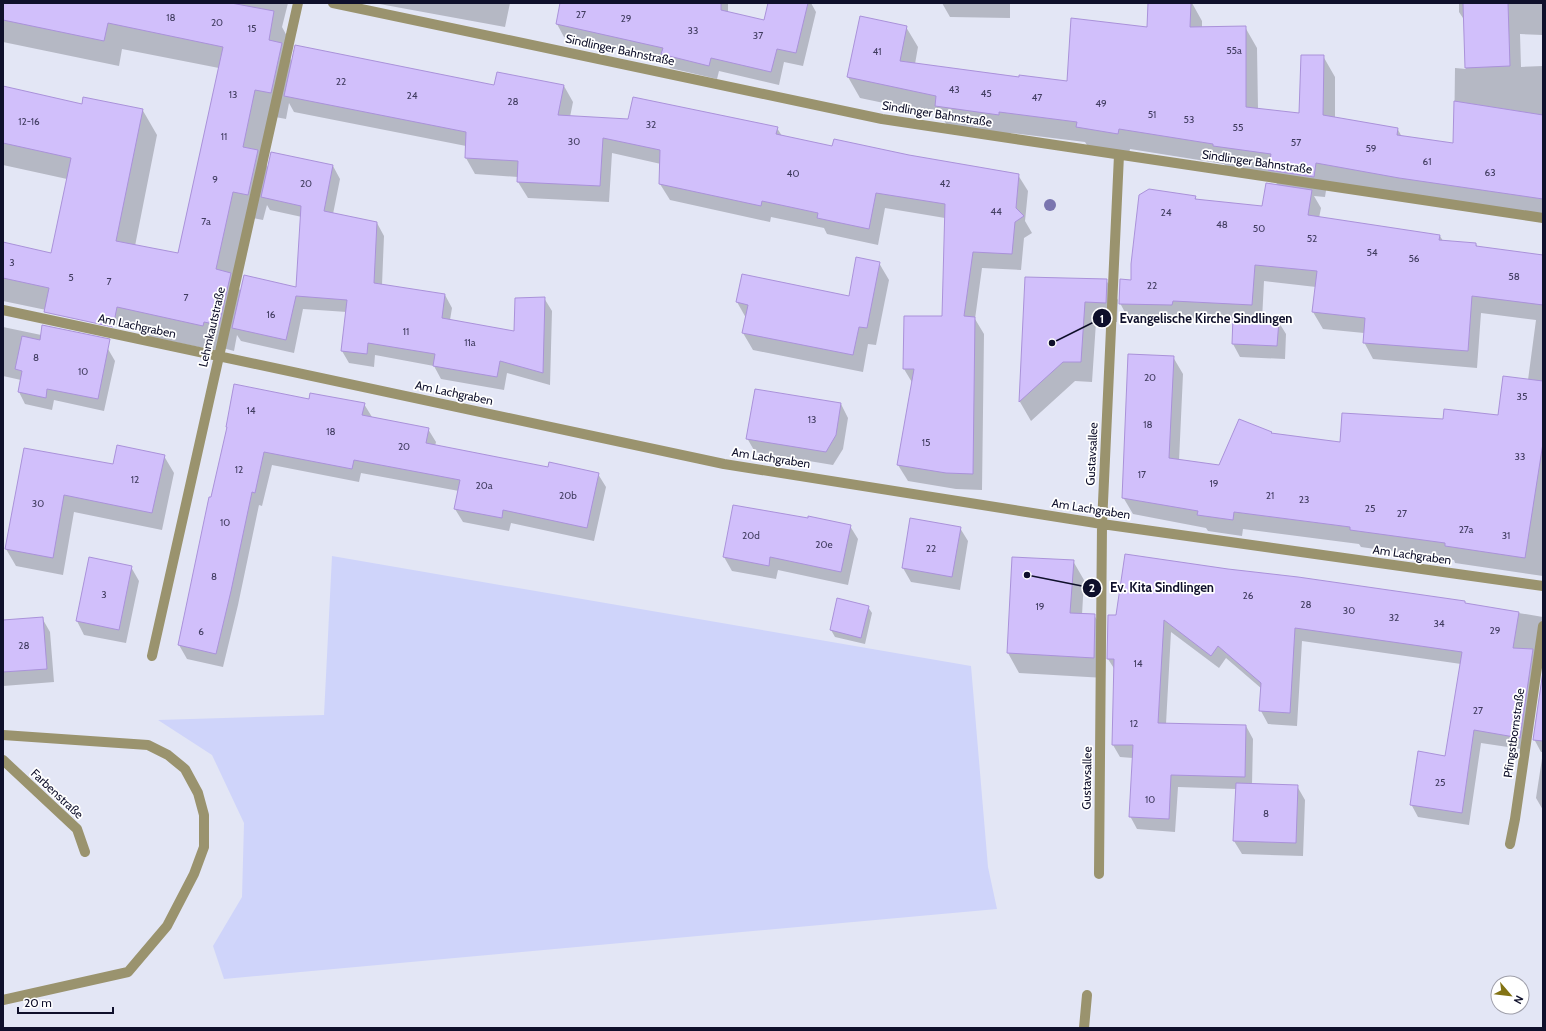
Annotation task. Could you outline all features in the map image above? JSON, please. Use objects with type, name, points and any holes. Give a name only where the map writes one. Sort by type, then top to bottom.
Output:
[{"type":"street","name":"Lehmkautstraße","points":[[152,656],[298,3]]},
{"type":"street","name":"Sindlinger Bahnstraße","points":[[333,3],[882,119],[1543,218]]},
{"type":"street","name":"Gustavsallee","points":[[1099,874],[1102,524],[1119,155]]},
{"type":"street","name":"Am Lachgraben","points":[[3,310],[724,464],[1102,524],[1543,586]]},
{"type":"street","name":"Pfingstbornstraße","points":[[1510,844],[1543,626]]},
{"type":"street","points":[[3,735],[148,745],[168,755],[185,769],[198,793],[204,816],[204,847],[194,874],[167,926],[128,972],[3,1000]]},
{"type":"street","name":"Farbenstraße","points":[[3,760],[77,829],[85,852]]},
{"type":"street","points":[[1084,1028],[1087,995]]},
{"type":"shaded area","points":[[332,556],[971,666],[988,867],[997,909],[224,979],[213,946],[242,897],[244,823],[212,755],[158,720],[324,715]]},
{"type":"building","points":[[3,3],[231,3],[274,11],[269,40],[282,43],[271,93],[255,90],[243,147],[258,150],[248,195],[233,192],[216,269],[231,273],[219,325],[204,322],[203,326],[117,307],[113,327],[44,312],[49,288],[3,278],[3,242],[51,253],[71,158],[3,143],[3,86],[82,104],[83,97],[143,109],[116,241],[178,253],[223,47],[108,23],[104,41],[3,20]]},
{"type":"building","points":[[560,3],[721,3],[721,10],[764,20],[768,3],[808,3],[796,53],[777,49],[771,72],[711,58],[709,66],[661,54],[663,48],[556,24]]},
{"type":"building","points":[[1148,3],[1191,3],[1190,27],[1246,26],[1246,107],[1299,113],[1301,55],[1324,55],[1323,115],[1398,128],[1397,135],[1453,143],[1454,101],[1543,115],[1543,199],[1399,178],[1316,163],[1314,177],[1268,170],[1271,154],[1213,146],[1213,144],[1119,129],[1118,134],[1076,127],[1077,122],[999,112],[999,115],[935,106],[936,96],[847,77],[860,16],[907,26],[900,61],[1019,77],[1019,75],[1067,81],[1071,18],[1147,27]]},
{"type":"building","points":[[1463,3],[1508,3],[1510,66],[1465,68]]},
{"type":"building","points":[[295,45],[494,85],[497,72],[564,85],[558,115],[628,119],[633,97],[778,127],[776,134],[832,146],[834,139],[909,155],[1019,174],[1016,208],[1024,216],[1015,222],[1012,254],[973,252],[964,316],[975,317],[973,474],[946,473],[897,465],[914,369],[903,369],[904,316],[942,316],[945,204],[876,193],[869,229],[817,218],[818,213],[762,201],[761,206],[659,184],[660,150],[603,138],[600,186],[517,182],[518,161],[465,158],[466,132],[284,96]]},
{"type":"building","points":[[271,152],[333,165],[324,211],[377,222],[374,283],[445,294],[442,318],[514,331],[515,298],[545,297],[543,373],[500,361],[497,377],[433,366],[435,354],[368,343],[367,354],[341,351],[347,300],[296,296],[286,340],[232,328],[244,275],[296,287],[301,206],[261,197]]},
{"type":"building","points":[[1266,183],[1312,190],[1308,215],[1440,235],[1439,240],[1476,243],[1476,246],[1543,255],[1543,305],[1472,296],[1468,351],[1363,343],[1365,318],[1312,312],[1317,271],[1255,265],[1252,305],[1173,301],[1172,305],[1119,304],[1120,279],[1131,280],[1131,264],[1139,195],[1149,189],[1196,196],[1195,199],[1262,206]]},
{"type":"building","points":[[856,257],[880,262],[867,328],[859,327],[853,355],[742,333],[748,305],[736,302],[742,274],[849,296]]},
{"type":"building","points":[[1025,277],[1107,279],[1106,303],[1085,302],[1081,362],[1063,362],[1019,402]]},
{"type":"building","points":[[1233,317],[1279,320],[1277,346],[1232,344]]},
{"type":"building","points":[[42,325],[110,339],[98,399],[47,389],[46,398],[18,392],[22,371],[15,369],[22,336],[40,340]]},
{"type":"building","points":[[1128,354],[1174,356],[1169,458],[1219,465],[1239,419],[1272,432],[1271,433],[1340,442],[1342,413],[1443,419],[1444,409],[1498,415],[1503,376],[1543,381],[1543,443],[1525,558],[1445,546],[1445,543],[1350,530],[1350,527],[1234,512],[1233,520],[1197,515],[1198,511],[1122,498]]},
{"type":"building","points":[[234,384],[309,399],[310,393],[365,403],[362,415],[429,428],[426,443],[548,467],[549,462],[599,473],[587,528],[503,510],[502,518],[454,509],[460,480],[354,460],[352,469],[264,452],[255,493],[252,492],[216,654],[178,645],[209,497],[211,497],[227,427]]},
{"type":"building","points":[[755,389],[841,403],[836,435],[826,452],[746,439]]},
{"type":"building","points":[[117,445],[165,455],[152,513],[64,495],[53,558],[5,549],[24,448],[113,464]]},
{"type":"building","points":[[733,505],[808,518],[808,516],[851,525],[841,572],[770,557],[769,566],[723,557]]},
{"type":"building","points":[[910,518],[961,527],[952,577],[902,568]]},
{"type":"building","points":[[1125,554],[1465,601],[1465,603],[1519,612],[1513,648],[1533,649],[1520,738],[1474,730],[1462,813],[1410,805],[1418,751],[1445,756],[1462,652],[1295,628],[1290,713],[1259,711],[1261,683],[1218,646],[1211,656],[1164,620],[1158,723],[1246,725],[1245,777],[1171,775],[1169,819],[1129,817],[1133,745],[1112,745],[1114,659],[1107,659],[1108,615],[1116,615]]},
{"type":"building","points":[[89,557],[132,566],[119,630],[76,621]]},
{"type":"building","points":[[1012,557],[1074,560],[1070,613],[1095,614],[1094,658],[1007,653]]},
{"type":"building","points":[[837,598],[869,606],[861,638],[830,630]]},
{"type":"building","points":[[43,617],[47,669],[3,672],[3,620]]},
{"type":"building","points":[[1543,671],[1543,741],[1533,740]]},
{"type":"building","points":[[1236,783],[1298,785],[1296,843],[1233,841]]},
{"type":"place","name":"Evangelische Kirche Sindlingen","points":[[1052,343]]},
{"type":"place","name":"Ev. Kita Sindlingen","points":[[1027,575]]}]
